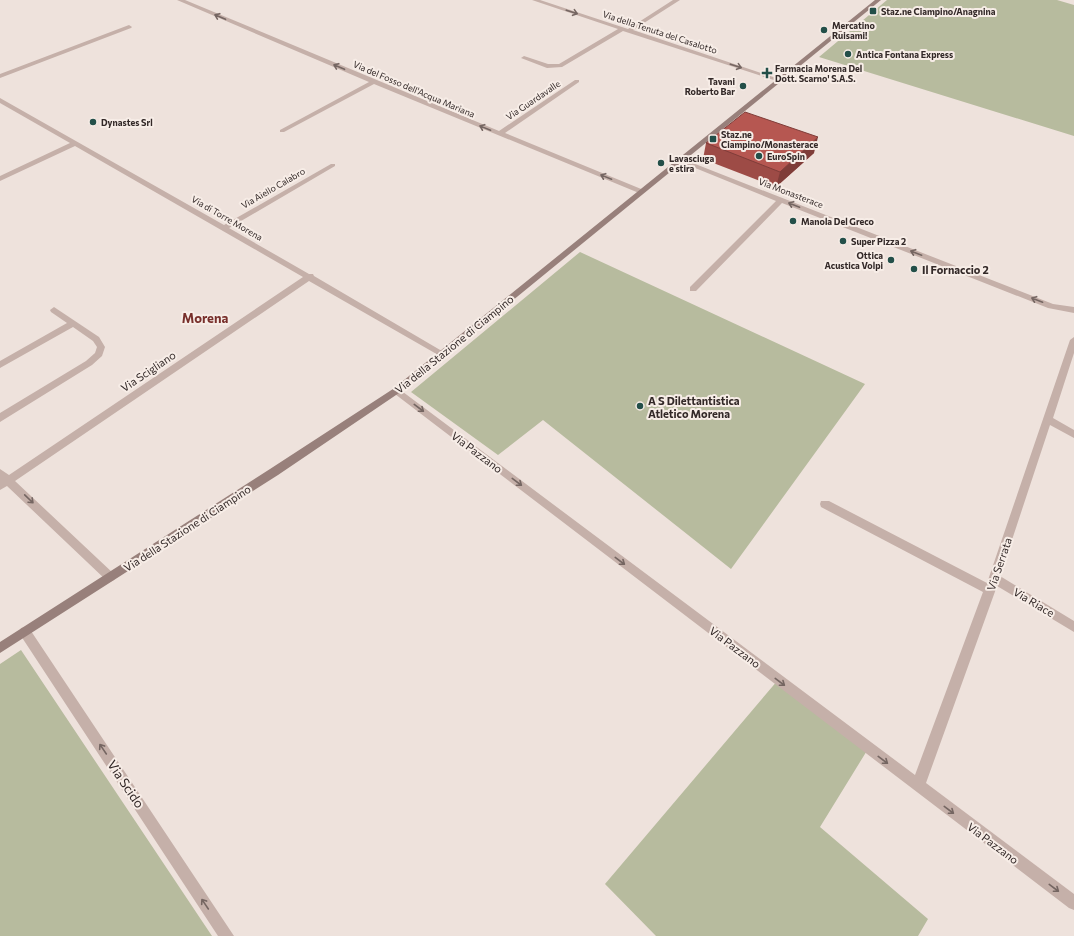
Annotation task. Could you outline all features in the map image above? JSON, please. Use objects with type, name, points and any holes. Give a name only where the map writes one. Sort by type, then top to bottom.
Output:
[{"type":"street","name":"Via del Fosso dell'Acqua Mariana","points":[[180,0],[499,134],[642,191]]},
{"type":"street","name":"Via della Tenuta del Casalotto","points":[[535,0],[779,80]]},
{"type":"street","points":[[524,58],[547,66],[560,66],[677,0]]},
{"type":"street","name":"Via della Stazione di Ciampino","points":[[0,648],[274,472],[396,391],[878,0]]},
{"type":"street","points":[[0,76],[129,27]]},
{"type":"street","name":"Via Guardavalle","points":[[499,134],[577,81]]},
{"type":"street","points":[[282,131],[374,82]]},
{"type":"street","name":"Via di Torre Morena","points":[[0,100],[310,276],[443,354]]},
{"type":"street","points":[[0,179],[76,143]]},
{"type":"street","name":"Via Monasterace","points":[[680,160],[1051,306],[1074,310]]},
{"type":"street","name":"Via Aiello Calabro","points":[[224,228],[333,165]]},
{"type":"street","points":[[693,289],[781,200]]},
{"type":"street","name":"Via Scigliano","points":[[4,483],[310,276]]},
{"type":"street","points":[[0,418],[89,362],[99,354],[101,347],[99,342],[54,310]]},
{"type":"street","points":[[0,365],[73,323]]},
{"type":"street","name":"Via Serrata","points":[[918,786],[990,590],[1074,340]]},
{"type":"street","name":"Via Pazzano","points":[[396,391],[1074,903]]},
{"type":"street","points":[[1048,420],[1074,434]]},
{"type":"street","points":[[0,473],[4,483],[110,577]]},
{"type":"street","points":[[825,504],[990,590]]},
{"type":"street","name":"Via Riace","points":[[994,578],[1074,627]]},
{"type":"street","name":"Via Scido","points":[[25,632],[227,936]]},
{"type":"green space","points":[[887,0],[1057,0],[1074,5],[1074,136],[819,57]]},
{"type":"green space","name":"A S Dilettantistica Atletico Morena","points":[[580,252],[865,384],[731,569],[543,420],[498,455],[411,392]]},
{"type":"green space","points":[[21,650],[212,936],[0,936],[0,664]]},
{"type":"green space","points":[[778,680],[868,749],[820,827],[928,919],[918,936],[656,936],[605,884]]},
{"type":"building","points":[[745,112],[818,137],[780,172],[706,143]]},
{"type":"place","name":"Staz.ne Ciampino/Anagnina","points":[[873,11]]},
{"type":"place","name":"Mercatino Ruisami!","points":[[824,30]]},
{"type":"place","name":"Antica Fontana Express","points":[[848,54]]},
{"type":"place","name":"Farmacia Morena Del Dott. Scarno' S.A.S.","points":[[767,73]]},
{"type":"place","name":"Tavani Roberto Bar","points":[[743,86]]},
{"type":"place","name":"Dynastes Srl","points":[[93,122]]},
{"type":"place","name":"Staz.ne Ciampino/Monasterace","points":[[713,139]]},
{"type":"place","name":"EuroSpin","points":[[759,156]]},
{"type":"place","name":"Lavasciuga e stira","points":[[661,163]]},
{"type":"place","name":"Manola Del Greco","points":[[793,221]]},
{"type":"place","name":"Super Pizza 2","points":[[843,241]]},
{"type":"place","name":"Ottica Acustica Volpi","points":[[891,260]]},
{"type":"place","name":"Il Fornaccio 2","points":[[914,269]]},
{"type":"place","name":"A S Dilettantistica Atletico Morena","points":[[640,406]]},
{"type":"district","name":"Morena","points":[[205,318]]}]
